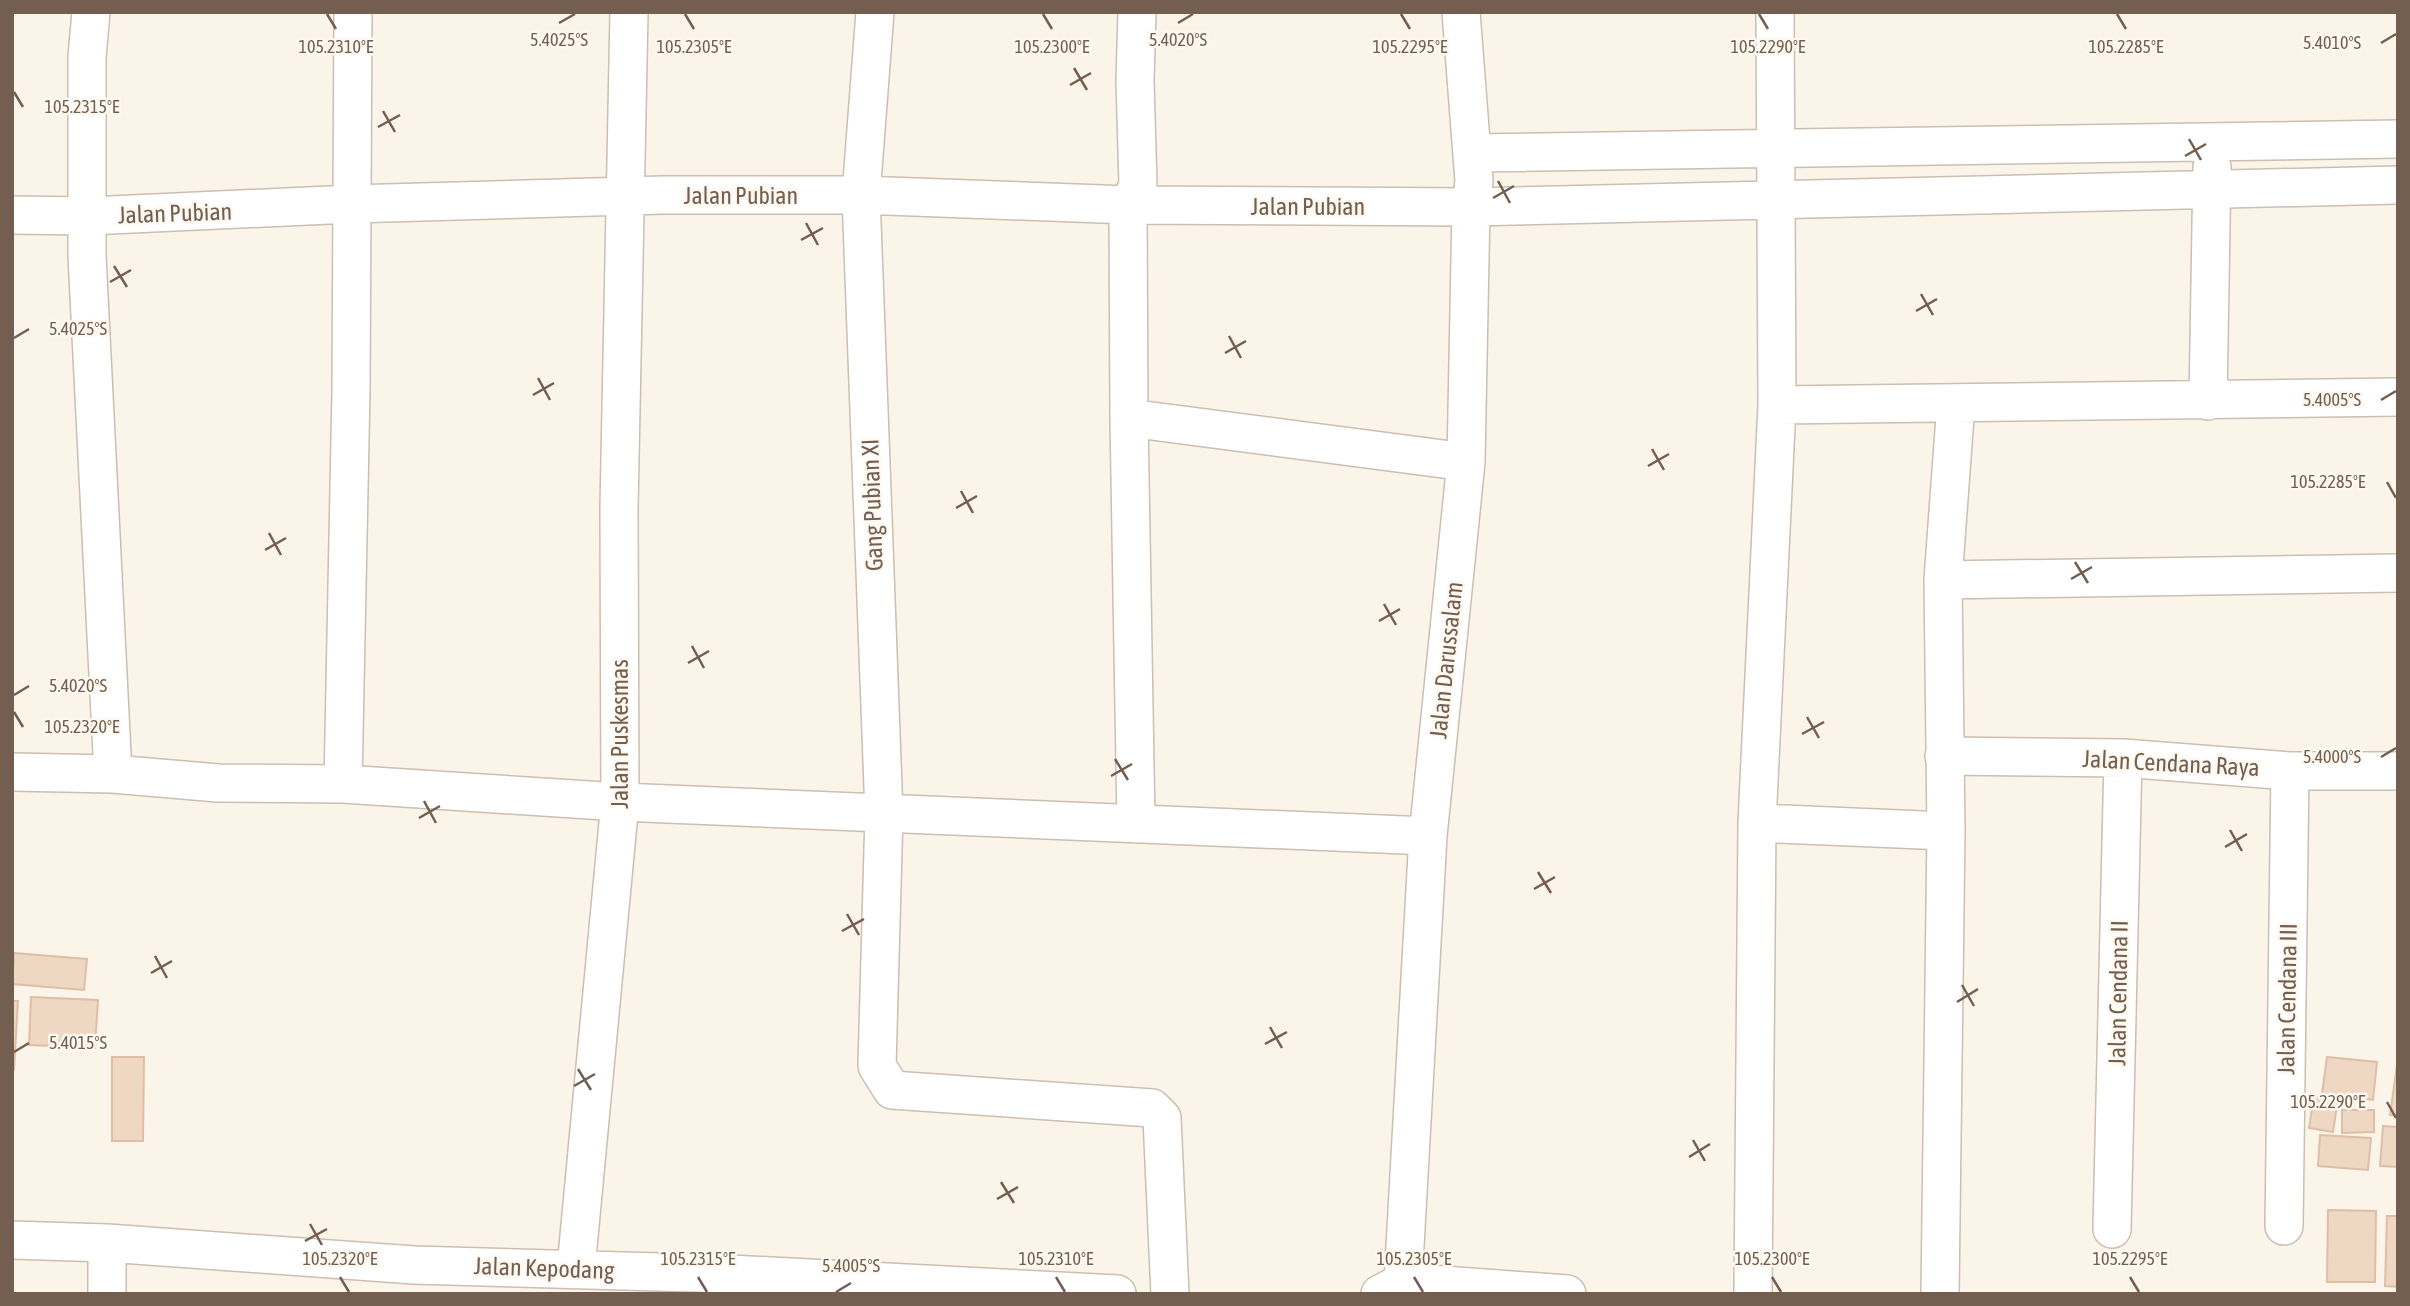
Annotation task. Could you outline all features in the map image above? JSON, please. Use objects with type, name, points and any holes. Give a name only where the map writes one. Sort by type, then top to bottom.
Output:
[{"type":"street","points":[[91,12],[87,57],[87,256],[113,774]]},
{"type":"street","points":[[343,784],[353,12]]},
{"type":"street","name":"Jalan Puskesmas","points":[[576,1268],[620,802],[619,508],[629,12]]},
{"type":"street","name":"Gang Pubian XI","points":[[875,12],[861,195],[884,814],[879,1071],[892,1090],[1152,1108],[1158,1112],[1162,1118],[1170,1294]]},
{"type":"street","points":[[1136,824],[1128,205],[1139,186],[1135,81],[1137,12]]},
{"type":"street","name":"Jalan Darussalam","points":[[1392,1288],[1428,836],[1466,462],[1471,207],[1474,181],[1461,12]]},
{"type":"street","points":[[1753,1294],[1757,823],[1777,405],[1776,12]]},
{"type":"street","points":[[1472,153],[2398,139]]},
{"type":"street","points":[[2208,401],[2213,142]]},
{"type":"street","name":"Jalan Pubian","points":[[12,215],[89,216],[351,204],[626,197],[861,195],[1128,205],[1471,207],[2398,185]]},
{"type":"street","points":[[1777,405],[2398,397]]},
{"type":"street","points":[[1940,1294],[1946,831],[1943,580],[1956,403]]},
{"type":"street","points":[[1129,418],[1466,462]]},
{"type":"street","points":[[1943,580],[2398,573]]},
{"type":"street","name":"Jalan Cendana Raya","points":[[1944,756],[2123,758],[2290,771],[2398,771]]},
{"type":"street","name":"Jalan Cendana II","points":[[2112,1229],[2123,758]]},
{"type":"street","name":"Jalan Cendana III","points":[[2284,1226],[2290,771]]},
{"type":"street","points":[[12,772],[113,774],[218,783],[343,784],[620,802],[1428,836]]},
{"type":"street","points":[[1757,823],[1946,831]]},
{"type":"street","name":"Jalan Kepodang","points":[[12,1240],[107,1242],[414,1279],[576,1268],[1117,1294]]},
{"type":"street","points":[[107,1242],[107,1294]]},
{"type":"street","points":[[1392,1288],[1567,1294]]},
{"type":"building","points":[[14,953],[87,959],[84,990],[12,984]]},
{"type":"building","points":[[31,997],[98,1000],[95,1048],[29,1045]]},
{"type":"building","points":[[12,1001],[18,1001],[14,1070],[12,1070]]},
{"type":"building","points":[[112,1057],[144,1057],[143,1141],[112,1141]]},
{"type":"building","points":[[2327,1057],[2377,1062],[2373,1100],[2322,1094]]},
{"type":"building","points":[[2398,1058],[2398,1116],[2390,1115]]},
{"type":"building","points":[[2314,1096],[2338,1099],[2333,1132],[2309,1128]]},
{"type":"building","points":[[2342,1110],[2374,1110],[2374,1132],[2342,1133]]},
{"type":"building","points":[[2383,1126],[2398,1127],[2398,1167],[2380,1166]]},
{"type":"building","points":[[2320,1135],[2371,1138],[2368,1170],[2318,1166]]},
{"type":"building","points":[[2328,1210],[2376,1211],[2375,1282],[2327,1282]]},
{"type":"building","points":[[2387,1216],[2398,1216],[2398,1287],[2385,1286]]}]
